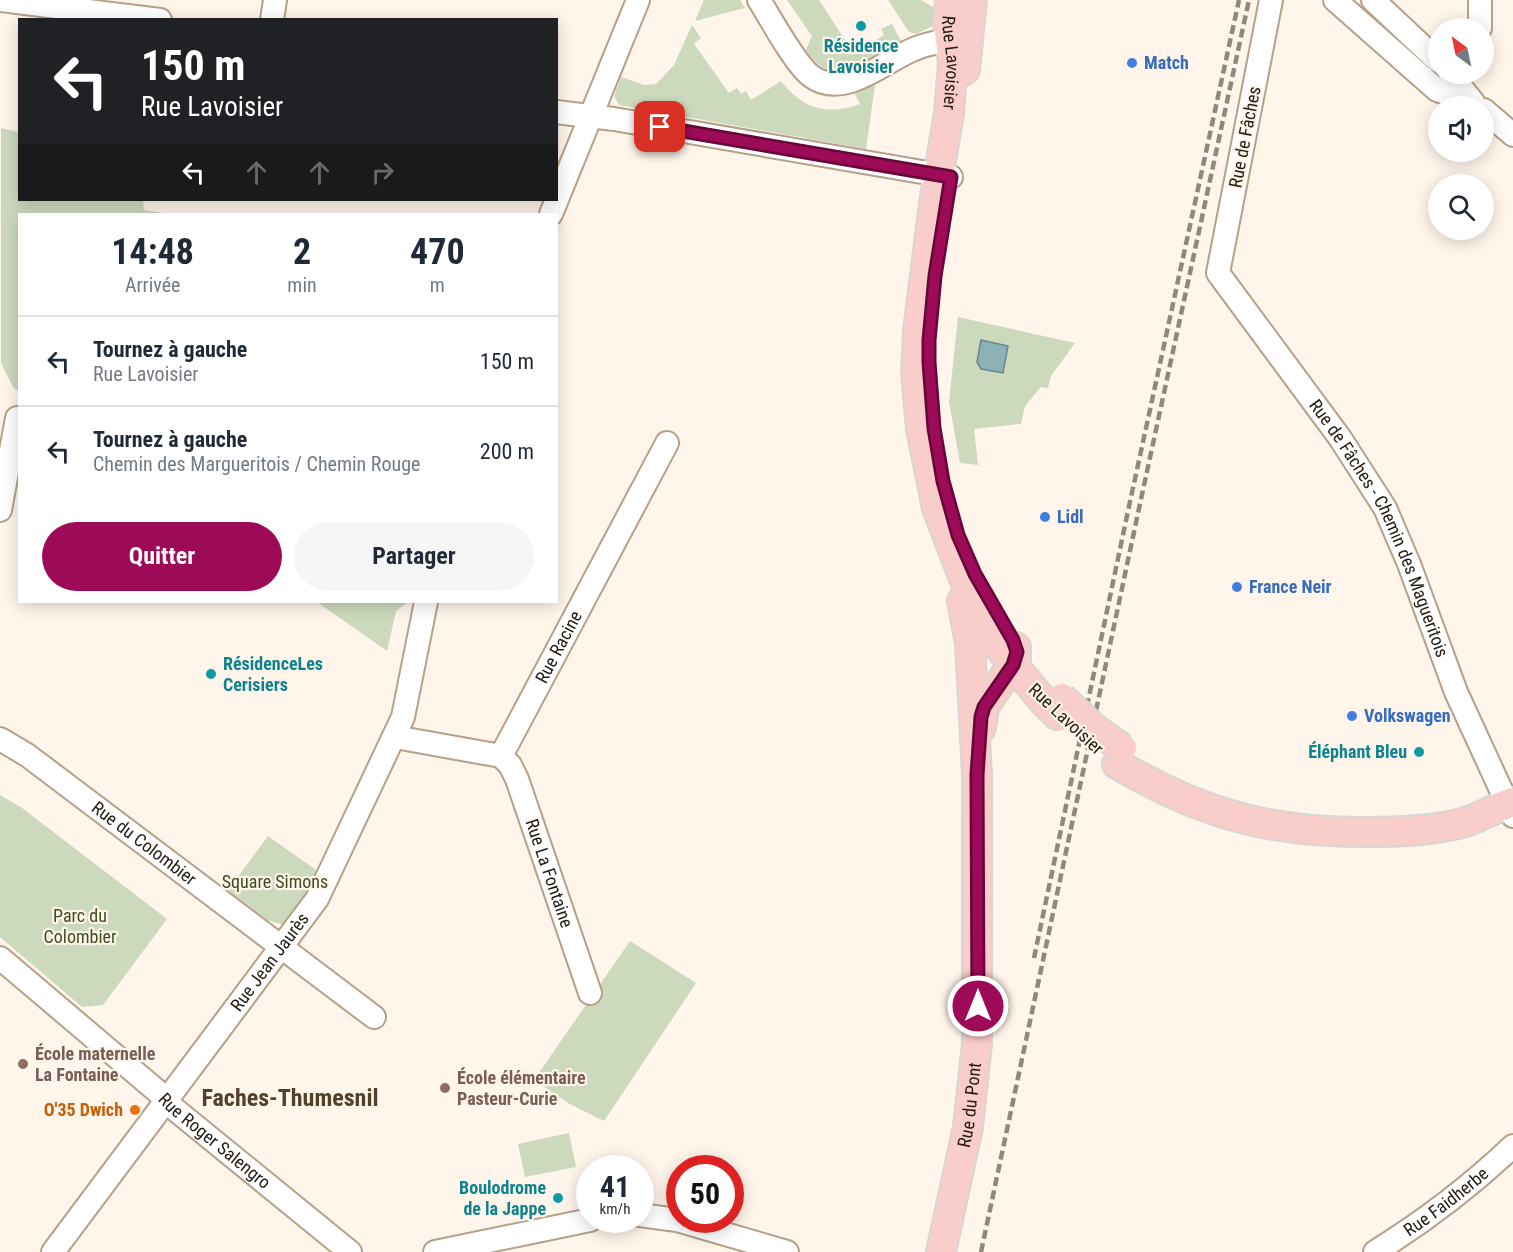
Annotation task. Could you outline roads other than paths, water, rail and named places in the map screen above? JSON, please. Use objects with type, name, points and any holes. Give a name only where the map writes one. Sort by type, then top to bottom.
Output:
[{"type":"main road","name":"Rue Lavoisier","points":[[950,0],[948,24],[959,39]]},
{"type":"main road","name":"Rue Lavoisier","points":[[972,0],[953,63],[929,340],[930,381],[934,428],[943,481],[958,535],[1012,655]]},
{"type":"main road","name":"Rue Lavoisier","points":[[945,176],[934,203],[920,314],[916,373],[921,429],[937,508],[975,608],[989,634],[1012,655],[1092,746],[1120,756],[1198,795],[1264,810],[1328,819],[1415,819],[1512,805]]},
{"type":"main road","name":"Rue du Pont","points":[[937,508],[967,621],[977,775],[978,1006],[974,1077],[968,1127],[941,1252]]},
{"type":"main road","name":"Rue du Pont","points":[[973,702],[975,689],[983,673],[994,661],[1012,655]]},
{"type":"main road","name":"Rue du Pont","points":[[977,775],[981,717],[1012,655]]},
{"type":"main road","name":"Rue du Pont","points":[[981,737],[986,718],[1000,703],[1023,696],[1055,705]]},
{"type":"main road","name":"Rue Lavoisier","points":[[1120,756],[1182,799],[1250,821],[1283,828],[1348,832],[1420,830],[1463,822],[1512,805]]},
{"type":"street","points":[[0,0],[144,18]]},
{"type":"street","points":[[272,18],[275,0]]},
{"type":"street","points":[[558,197],[638,0]]},
{"type":"street","points":[[759,0],[802,66],[811,76],[825,83],[850,82],[913,49],[959,39]]},
{"type":"street","name":"Rue de Fâches","points":[[1218,273],[1271,0]]},
{"type":"street","points":[[1335,0],[1437,90],[1455,96]]},
{"type":"street","points":[[1372,0],[1396,10],[1428,48]]},
{"type":"street","points":[[1480,0],[1480,18]]},
{"type":"street","points":[[1459,84],[1469,96]]},
{"type":"street","points":[[558,112],[945,176]]},
{"type":"street","points":[[1494,119],[1513,135]]},
{"type":"street","name":"Rue de Fâches - Chemin des Magueritois","points":[[1218,273],[1340,438],[1385,508],[1400,540],[1460,702],[1512,805]]},
{"type":"street","points":[[0,510],[17,418]]},
{"type":"street","name":"Rue Racine","points":[[501,756],[667,443]]},
{"type":"street","name":"Rue Jean Jaurès","points":[[53,1252],[282,949],[325,886],[403,717],[426,603]]},
{"type":"street","points":[[395,736],[501,756]]},
{"type":"street","name":"Rue du Colombier","points":[[0,739],[27,755],[374,1017]]},
{"type":"street","name":"Rue La Fontaine","points":[[501,756],[514,771],[590,993]]},
{"type":"street","name":"Rue Roger Salengro","points":[[0,957],[167,1102],[350,1252]]},
{"type":"street","name":"Rue Faidherbe","points":[[1375,1252],[1451,1201],[1513,1146]]},
{"type":"street","points":[[654,1217],[677,1220],[787,1252]]},
{"type":"street","points":[[435,1252],[576,1223]]},
{"type":"water","points":[[981,340],[1008,346],[1003,373],[981,369],[977,362]]},
{"type":"railway","points":[[1034,958],[1239,0]]},
{"type":"railway","points":[[981,1252],[1249,0]]},
{"type":"place","name":"Résidence Lavoisier","points":[[861,26]]},
{"type":"place","name":"Match","points":[[1132,63]]},
{"type":"place","name":"Lidl","points":[[1045,517]]},
{"type":"place","name":"France Neir","points":[[1237,587]]},
{"type":"place","name":"RésidenceLes Cerisiers","points":[[211,674]]},
{"type":"place","name":"Volkswagen","points":[[1352,716]]},
{"type":"place","name":"Éléphant Bleu","points":[[1419,752]]},
{"type":"place","name":"École maternelle La Fontaine","points":[[23,1064]]},
{"type":"place","name":"École élémentaire Pasteur-Curie","points":[[445,1088]]},
{"type":"place","name":"O'35 Dwich","points":[[135,1110]]},
{"type":"place","name":"Boulodrome de la Jappe","points":[[558,1198]]},
{"type":"district","name":"Faches-Thumesnil","points":[[290,1098]]},
{"type":"park label","name":"Square Simons","points":[[275,882]]},
{"type":"park label","name":"Parc du Colombier","points":[[80,926]]}]
